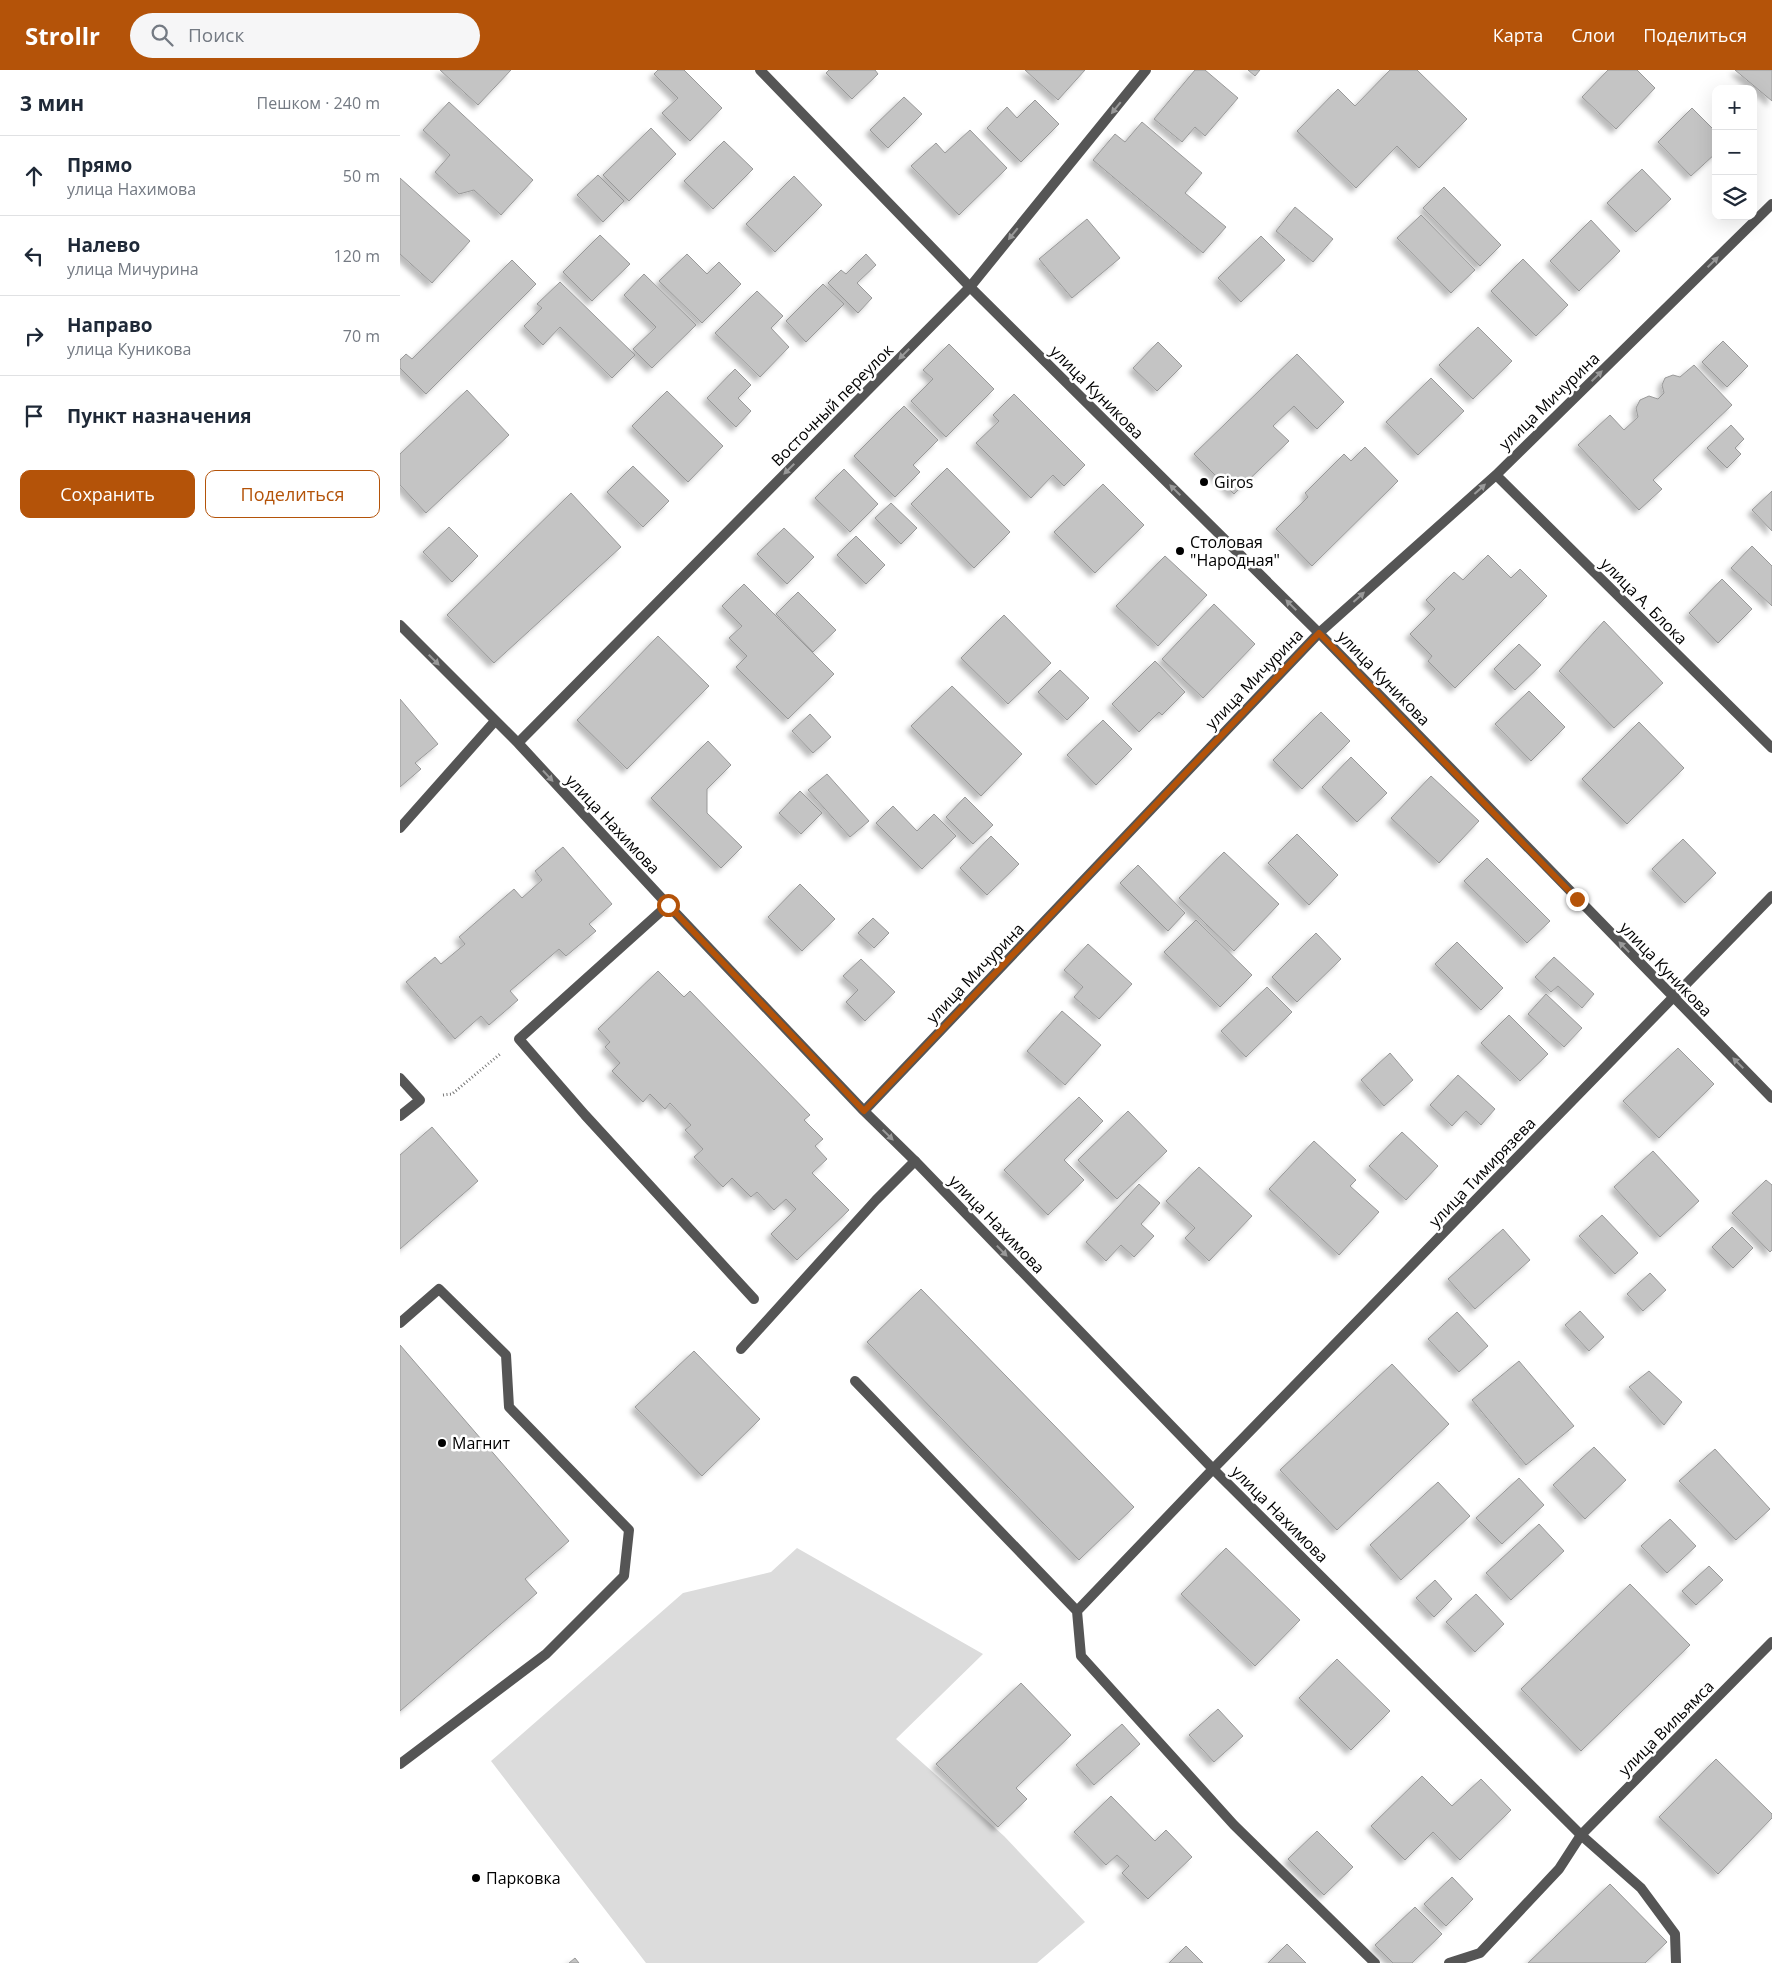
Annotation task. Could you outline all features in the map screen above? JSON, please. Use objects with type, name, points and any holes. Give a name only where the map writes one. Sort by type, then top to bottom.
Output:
[{"type":"street","name":"улица Куникова","points":[[760,70],[970,287],[1319,633],[1772,1098]]},
{"type":"street","name":"Восточный переулок","points":[[518,743],[970,287],[1146,70]]},
{"type":"street","name":"улица Мичурина","points":[[864,1111],[1319,633],[1496,475],[1772,204]]},
{"type":"street","name":"улица А. Блока","points":[[1496,475],[1772,748]]},
{"type":"street","name":"улица Нахимова","points":[[400,625],[518,743],[668,905],[864,1111],[1213,1468],[1581,1835],[1641,1888],[1675,1934],[1676,1963]]},
{"type":"street","points":[[400,828],[495,720]]},
{"type":"street","name":"улица Тимирязева","points":[[1077,1611],[1213,1468],[1772,896]]},
{"type":"street","points":[[668,905],[519,1039],[585,1115],[754,1299]]},
{"type":"street","points":[[400,1078],[420,1100],[400,1116]]},
{"type":"street","points":[[741,1349],[876,1200],[914,1161]]},
{"type":"street","points":[[400,1323],[440,1289],[506,1355],[509,1407],[629,1530],[624,1576],[546,1654],[400,1764]]},
{"type":"street","points":[[855,1382],[1077,1611],[1081,1656],[1234,1825],[1375,1963]]},
{"type":"street","name":"улица Вильямса","points":[[1449,1963],[1480,1953],[1559,1870],[1581,1835],[1772,1642]]},
{"type":"path","points":[[420,1100],[452,1094],[519,1039]]},
{"type":"shaded area","points":[[797,1548],[983,1654],[896,1739],[1004,1836],[1085,1922],[1037,1963],[646,1963],[491,1761],[683,1593],[771,1572]]},
{"type":"building","points":[[440,70],[511,70],[478,105]]},
{"type":"building","points":[[658,70],[684,70],[722,108],[690,141],[662,113],[678,98],[654,74]]},
{"type":"building","points":[[829,70],[875,70],[878,74],[852,99],[826,73]]},
{"type":"building","points":[[1025,70],[1085,70],[1058,100]]},
{"type":"building","points":[[1195,70],[1205,70],[1238,98],[1205,136],[1195,127],[1182,142],[1154,119]]},
{"type":"building","points":[[1248,70],[1260,70],[1255,76]]},
{"type":"building","points":[[1390,70],[1417,70],[1467,119],[1419,168],[1397,146],[1356,188],[1297,131],[1338,89],[1355,106]]},
{"type":"building","points":[[1608,70],[1637,70],[1655,88],[1616,129],[1582,97]]},
{"type":"building","points":[[1735,70],[1772,70],[1772,101],[1757,88],[1757,85],[1753,85]]},
{"type":"building","points":[[904,97],[922,114],[888,148],[870,130]]},
{"type":"building","points":[[1035,100],[1059,124],[1021,162],[987,128],[1007,107],[1017,118]]},
{"type":"building","points":[[449,102],[533,180],[501,215],[474,190],[459,194],[435,172],[450,155],[423,130]]},
{"type":"building","points":[[1692,108],[1712,128],[1712,157],[1691,176],[1658,142]]},
{"type":"building","points":[[1142,122],[1202,173],[1185,193],[1226,227],[1203,253],[1093,160],[1115,134],[1125,142]]},
{"type":"building","points":[[651,128],[676,154],[629,201],[603,175]]},
{"type":"building","points":[[970,130],[1007,168],[959,215],[911,166],[936,143],[945,153]]},
{"type":"building","points":[[724,141],[753,169],[713,209],[684,181]]},
{"type":"building","points":[[1642,169],[1671,199],[1636,232],[1607,203]]},
{"type":"building","points":[[598,175],[624,201],[603,222],[577,195]]},
{"type":"building","points":[[794,176],[822,205],[775,252],[746,224]]},
{"type":"building","points":[[400,178],[470,241],[432,283],[400,254]]},
{"type":"building","points":[[1444,187],[1501,245],[1480,266],[1423,208]]},
{"type":"building","points":[[1295,207],[1333,239],[1313,262],[1276,231]]},
{"type":"building","points":[[1421,215],[1475,270],[1451,293],[1397,238]]},
{"type":"building","points":[[1087,219],[1120,258],[1072,298],[1039,259]]},
{"type":"building","points":[[1591,220],[1620,251],[1579,291],[1550,261]]},
{"type":"building","points":[[600,235],[630,264],[592,301],[563,272]]},
{"type":"building","points":[[1261,236],[1285,260],[1241,302],[1218,278]]},
{"type":"building","points":[[687,254],[707,274],[719,262],[741,284],[702,323],[659,281]]},
{"type":"building","points":[[866,254],[876,265],[857,283],[872,298],[858,313],[828,283],[841,270],[846,274]]},
{"type":"building","points":[[1523,259],[1568,305],[1536,336],[1491,291]]},
{"type":"building","points":[[512,260],[536,284],[426,394],[400,368],[400,360],[406,354],[412,359]]},
{"type":"building","points":[[644,274],[696,325],[652,368],[633,349],[656,327],[624,295]]},
{"type":"building","points":[[560,282],[635,355],[612,378],[560,327],[543,345],[524,326],[542,308],[537,304]]},
{"type":"building","points":[[823,284],[844,304],[806,342],[786,321]]},
{"type":"building","points":[[757,291],[783,316],[771,328],[789,347],[760,377],[715,333]]},
{"type":"building","points":[[1478,327],[1512,361],[1473,399],[1439,365]]},
{"type":"building","points":[[1723,341],[1748,366],[1727,387],[1702,362]]},
{"type":"building","points":[[1158,342],[1182,366],[1157,391],[1133,368]]},
{"type":"building","points":[[949,344],[994,389],[946,437],[911,401],[933,379],[923,370]]},
{"type":"building","points":[[1297,354],[1344,402],[1317,429],[1294,406],[1273,426],[1289,441],[1234,494],[1194,454]]},
{"type":"building","points":[[1694,365],[1732,405],[1653,480],[1662,489],[1639,510],[1578,445],[1610,415],[1624,430],[1638,417],[1636,408],[1640,400],[1649,396],[1658,399],[1664,393],[1662,385],[1665,378],[1673,375],[1680,377]]},
{"type":"building","points":[[735,369],[751,385],[738,398],[751,411],[736,427],[707,398]]},
{"type":"building","points":[[1431,378],[1464,411],[1418,455],[1386,422]]},
{"type":"building","points":[[467,390],[509,435],[426,513],[400,485],[400,454]]},
{"type":"building","points":[[667,391],[723,446],[688,482],[632,426]]},
{"type":"building","points":[[1014,394],[1085,465],[1064,486],[1053,475],[1031,498],[976,443],[999,421],[993,415]]},
{"type":"building","points":[[904,406],[938,440],[913,465],[920,472],[895,497],[854,456]]},
{"type":"building","points":[[1731,425],[1744,439],[1735,448],[1741,454],[1727,468],[1707,448]]},
{"type":"building","points":[[1365,447],[1398,481],[1312,566],[1276,529],[1308,497],[1305,493],[1344,454],[1351,461]]},
{"type":"building","points":[[633,466],[669,501],[643,527],[607,492]]},
{"type":"building","points":[[947,468],[1010,532],[974,568],[911,504]]},
{"type":"building","points":[[844,469],[878,504],[850,532],[815,498]]},
{"type":"building","points":[[1103,484],[1144,525],[1095,573],[1054,532]]},
{"type":"building","points":[[1772,491],[1772,531],[1752,510]]},
{"type":"building","points":[[571,493],[621,547],[494,663],[447,615]]},
{"type":"building","points":[[891,503],[917,528],[901,544],[875,518]]},
{"type":"building","points":[[449,527],[478,556],[452,582],[423,552]]},
{"type":"building","points":[[784,528],[814,557],[787,584],[757,554]]},
{"type":"building","points":[[856,536],[885,565],[866,584],[837,555]]},
{"type":"building","points":[[1752,546],[1772,566],[1772,606],[1731,568]]},
{"type":"building","points":[[1488,555],[1511,578],[1520,569],[1547,596],[1455,688],[1428,661],[1432,656],[1410,634],[1435,609],[1426,600],[1454,572],[1463,580]]},
{"type":"building","points":[[1165,556],[1207,595],[1158,646],[1116,606]]},
{"type":"building","points":[[1722,579],[1752,609],[1718,643],[1689,613]]},
{"type":"building","points":[[744,584],[834,674],[788,719],[736,667],[747,656],[729,638],[742,626],[722,606]]},
{"type":"building","points":[[798,592],[836,630],[813,652],[776,614]]},
{"type":"building","points":[[1214,604],[1255,644],[1203,698],[1162,659]]},
{"type":"building","points":[[1004,615],[1051,663],[1008,704],[961,658]]},
{"type":"building","points":[[1604,621],[1663,683],[1614,728],[1559,671]]},
{"type":"building","points":[[658,636],[709,686],[627,769],[577,720]]},
{"type":"building","points":[[1519,644],[1541,665],[1515,690],[1494,669]]},
{"type":"building","points":[[1155,661],[1185,692],[1162,715],[1159,712],[1139,732],[1112,704]]},
{"type":"building","points":[[1060,670],[1089,698],[1067,720],[1038,692]]},
{"type":"building","points":[[952,686],[1022,754],[981,796],[911,726]]},
{"type":"building","points":[[1529,691],[1565,727],[1531,761],[1495,724]]},
{"type":"building","points":[[400,699],[438,744],[415,763],[421,769],[400,787]]},
{"type":"building","points":[[1321,712],[1350,741],[1302,789],[1273,760]]},
{"type":"building","points":[[810,714],[831,737],[813,753],[792,731]]},
{"type":"building","points":[[1103,720],[1132,749],[1096,785],[1067,755]]},
{"type":"building","points":[[1639,722],[1684,768],[1627,824],[1582,779]]},
{"type":"building","points":[[708,741],[731,765],[707,789],[707,813],[742,847],[721,868],[651,798]]},
{"type":"building","points":[[1351,757],[1387,793],[1357,822],[1322,787]]},
{"type":"building","points":[[827,774],[869,821],[850,837],[808,790]]},
{"type":"building","points":[[1431,776],[1479,821],[1439,863],[1391,818]]},
{"type":"building","points":[[800,791],[822,813],[801,834],[779,813]]},
{"type":"building","points":[[965,797],[993,825],[973,844],[946,817]]},
{"type":"building","points":[[893,806],[917,831],[934,814],[956,836],[922,869],[876,823]]},
{"type":"building","points":[[1297,834],[1338,875],[1309,905],[1268,863]]},
{"type":"building","points":[[991,836],[1019,864],[987,895],[960,868]]},
{"type":"building","points":[[1683,839],[1716,873],[1685,903],[1652,869]]},
{"type":"building","points":[[563,847],[612,904],[589,924],[596,931],[566,956],[559,949],[510,991],[518,1000],[489,1025],[481,1016],[455,1039],[406,982],[435,957],[441,964],[465,944],[459,937],[514,889],[522,898],[542,880],[535,871]]},
{"type":"building","points":[[1224,852],[1279,904],[1234,951],[1179,898]]},
{"type":"building","points":[[1487,858],[1550,921],[1527,943],[1464,881]]},
{"type":"building","points":[[1138,865],[1185,913],[1168,931],[1120,883]]},
{"type":"building","points":[[800,884],[835,919],[802,951],[768,917]]},
{"type":"building","points":[[873,918],[889,933],[874,948],[858,933]]},
{"type":"building","points":[[1196,920],[1252,975],[1220,1007],[1164,952]]},
{"type":"building","points":[[1316,933],[1341,959],[1297,1002],[1272,977]]},
{"type":"building","points":[[1457,942],[1503,988],[1481,1010],[1435,964]]},
{"type":"building","points":[[1088,944],[1132,984],[1099,1019],[1074,997],[1083,987],[1064,970]]},
{"type":"building","points":[[1554,957],[1594,994],[1582,1008],[1558,986],[1551,992],[1535,977]]},
{"type":"building","points":[[861,959],[895,992],[865,1021],[846,1002],[858,990],[843,976]]},
{"type":"building","points":[[658,971],[684,997],[690,991],[810,1115],[804,1120],[823,1139],[815,1146],[827,1159],[812,1173],[849,1210],[797,1260],[771,1234],[796,1209],[786,1199],[774,1210],[757,1192],[751,1197],[732,1178],[723,1187],[694,1157],[703,1149],[685,1130],[691,1125],[670,1103],[665,1109],[650,1094],[643,1102],[612,1071],[620,1063],[605,1047],[610,1042],[598,1029]]},
{"type":"building","points":[[1267,987],[1292,1012],[1246,1057],[1221,1031]]},
{"type":"building","points":[[1546,994],[1582,1028],[1564,1047],[1528,1014]]},
{"type":"building","points":[[1062,1011],[1101,1045],[1065,1085],[1027,1051]]},
{"type":"building","points":[[1509,1015],[1548,1054],[1520,1081],[1481,1043]]},
{"type":"building","points":[[1678,1048],[1714,1084],[1659,1138],[1623,1101]]},
{"type":"building","points":[[1390,1053],[1413,1080],[1384,1106],[1361,1080]]},
{"type":"building","points":[[1458,1075],[1495,1109],[1481,1125],[1466,1111],[1452,1126],[1430,1105]]},
{"type":"building","points":[[1079,1097],[1103,1121],[1064,1160],[1084,1180],[1048,1215],[1004,1170]]},
{"type":"building","points":[[1128,1111],[1167,1151],[1117,1199],[1078,1160]]},
{"type":"building","points":[[432,1127],[478,1181],[400,1249],[400,1155]]},
{"type":"building","points":[[1402,1132],[1438,1166],[1406,1200],[1369,1166]]},
{"type":"building","points":[[1314,1141],[1356,1180],[1350,1186],[1379,1212],[1339,1255],[1269,1189]]},
{"type":"building","points":[[1653,1151],[1699,1201],[1660,1237],[1614,1187]]},
{"type":"building","points":[[1199,1167],[1252,1216],[1209,1261],[1185,1238],[1195,1228],[1166,1201]]},
{"type":"building","points":[[1766,1180],[1772,1185],[1772,1250],[1770,1252],[1732,1213]]},
{"type":"building","points":[[1139,1184],[1160,1203],[1141,1224],[1154,1236],[1134,1257],[1121,1245],[1106,1261],[1086,1242]]},
{"type":"building","points":[[1602,1215],[1638,1253],[1615,1274],[1579,1236]]},
{"type":"building","points":[[1732,1227],[1753,1248],[1733,1268],[1712,1247]]},
{"type":"building","points":[[1503,1229],[1530,1260],[1475,1309],[1448,1279]]},
{"type":"building","points":[[1650,1273],[1666,1290],[1643,1311],[1627,1294]]},
{"type":"building","points":[[921,1289],[1134,1507],[1079,1560],[867,1342]]},
{"type":"building","points":[[1580,1311],[1604,1337],[1589,1351],[1565,1325]]},
{"type":"building","points":[[1457,1312],[1488,1346],[1459,1372],[1428,1339]]},
{"type":"building","name":"Магнит","points":[[400,1345],[569,1541],[525,1579],[537,1593],[400,1711]]},
{"type":"building","points":[[694,1351],[760,1419],[702,1476],[635,1407]]},
{"type":"building","points":[[1519,1361],[1574,1426],[1526,1465],[1472,1400]]},
{"type":"building","points":[[1392,1364],[1449,1424],[1337,1530],[1280,1470]]},
{"type":"building","points":[[1649,1371],[1682,1402],[1664,1425],[1629,1387]]},
{"type":"building","points":[[1594,1447],[1626,1480],[1585,1519],[1553,1485]]},
{"type":"building","points":[[1715,1449],[1770,1509],[1736,1540],[1679,1481]]},
{"type":"building","points":[[1519,1478],[1544,1505],[1502,1544],[1476,1518]]},
{"type":"building","points":[[1438,1482],[1470,1516],[1401,1580],[1370,1545]]},
{"type":"building","points":[[1670,1519],[1696,1546],[1667,1573],[1641,1546]]},
{"type":"building","points":[[1539,1524],[1564,1551],[1511,1600],[1486,1573]]},
{"type":"building","points":[[1226,1548],[1300,1620],[1255,1666],[1181,1594]]},
{"type":"building","points":[[1709,1566],[1723,1580],[1696,1605],[1682,1591]]},
{"type":"building","points":[[1435,1580],[1452,1599],[1434,1617],[1416,1598]]},
{"type":"building","points":[[1630,1584],[1690,1645],[1581,1751],[1521,1689]]},
{"type":"building","points":[[1476,1594],[1504,1624],[1475,1652],[1446,1622]]},
{"type":"building","points":[[1337,1659],[1390,1711],[1351,1750],[1299,1698]]},
{"type":"building","points":[[1021,1683],[1071,1735],[1016,1788],[1027,1799],[998,1827],[936,1764]]},
{"type":"building","points":[[1218,1709],[1243,1736],[1214,1762],[1189,1735]]},
{"type":"building","points":[[1122,1724],[1140,1744],[1094,1785],[1076,1765]]},
{"type":"building","points":[[1716,1759],[1772,1814],[1772,1818],[1718,1874],[1659,1817]]},
{"type":"building","points":[[1422,1776],[1452,1806],[1481,1779],[1511,1810],[1460,1860],[1433,1832],[1405,1860],[1371,1826]]},
{"type":"building","points":[[1111,1796],[1155,1841],[1166,1830],[1192,1857],[1148,1899],[1122,1873],[1129,1866],[1117,1855],[1106,1865],[1074,1832]]},
{"type":"building","points":[[1317,1831],[1353,1867],[1324,1895],[1288,1859]]},
{"type":"building","points":[[1452,1877],[1473,1899],[1446,1926],[1424,1904]]},
{"type":"building","points":[[1610,1884],[1667,1942],[1645,1963],[1528,1963]]},
{"type":"building","points":[[1415,1907],[1442,1934],[1412,1963],[1393,1963],[1375,1945]]},
{"type":"building","points":[[1287,1944],[1306,1963],[1268,1963]]},
{"type":"building","points":[[1186,1946],[1203,1963],[1169,1963]]},
{"type":"building","points":[[575,1958],[579,1963],[569,1963]]},
{"type":"place","name":"Giros","points":[[1204,482]]},
{"type":"place","name":"Столовая \"Народная\"","points":[[1180,551]]},
{"type":"place","name":"Магнит","points":[[442,1443]]},
{"type":"place","name":"Парковка","points":[[476,1878]]},
{"type":"route","points":[[668,905],[864,1111],[1319,633],[1577,899]]}]
